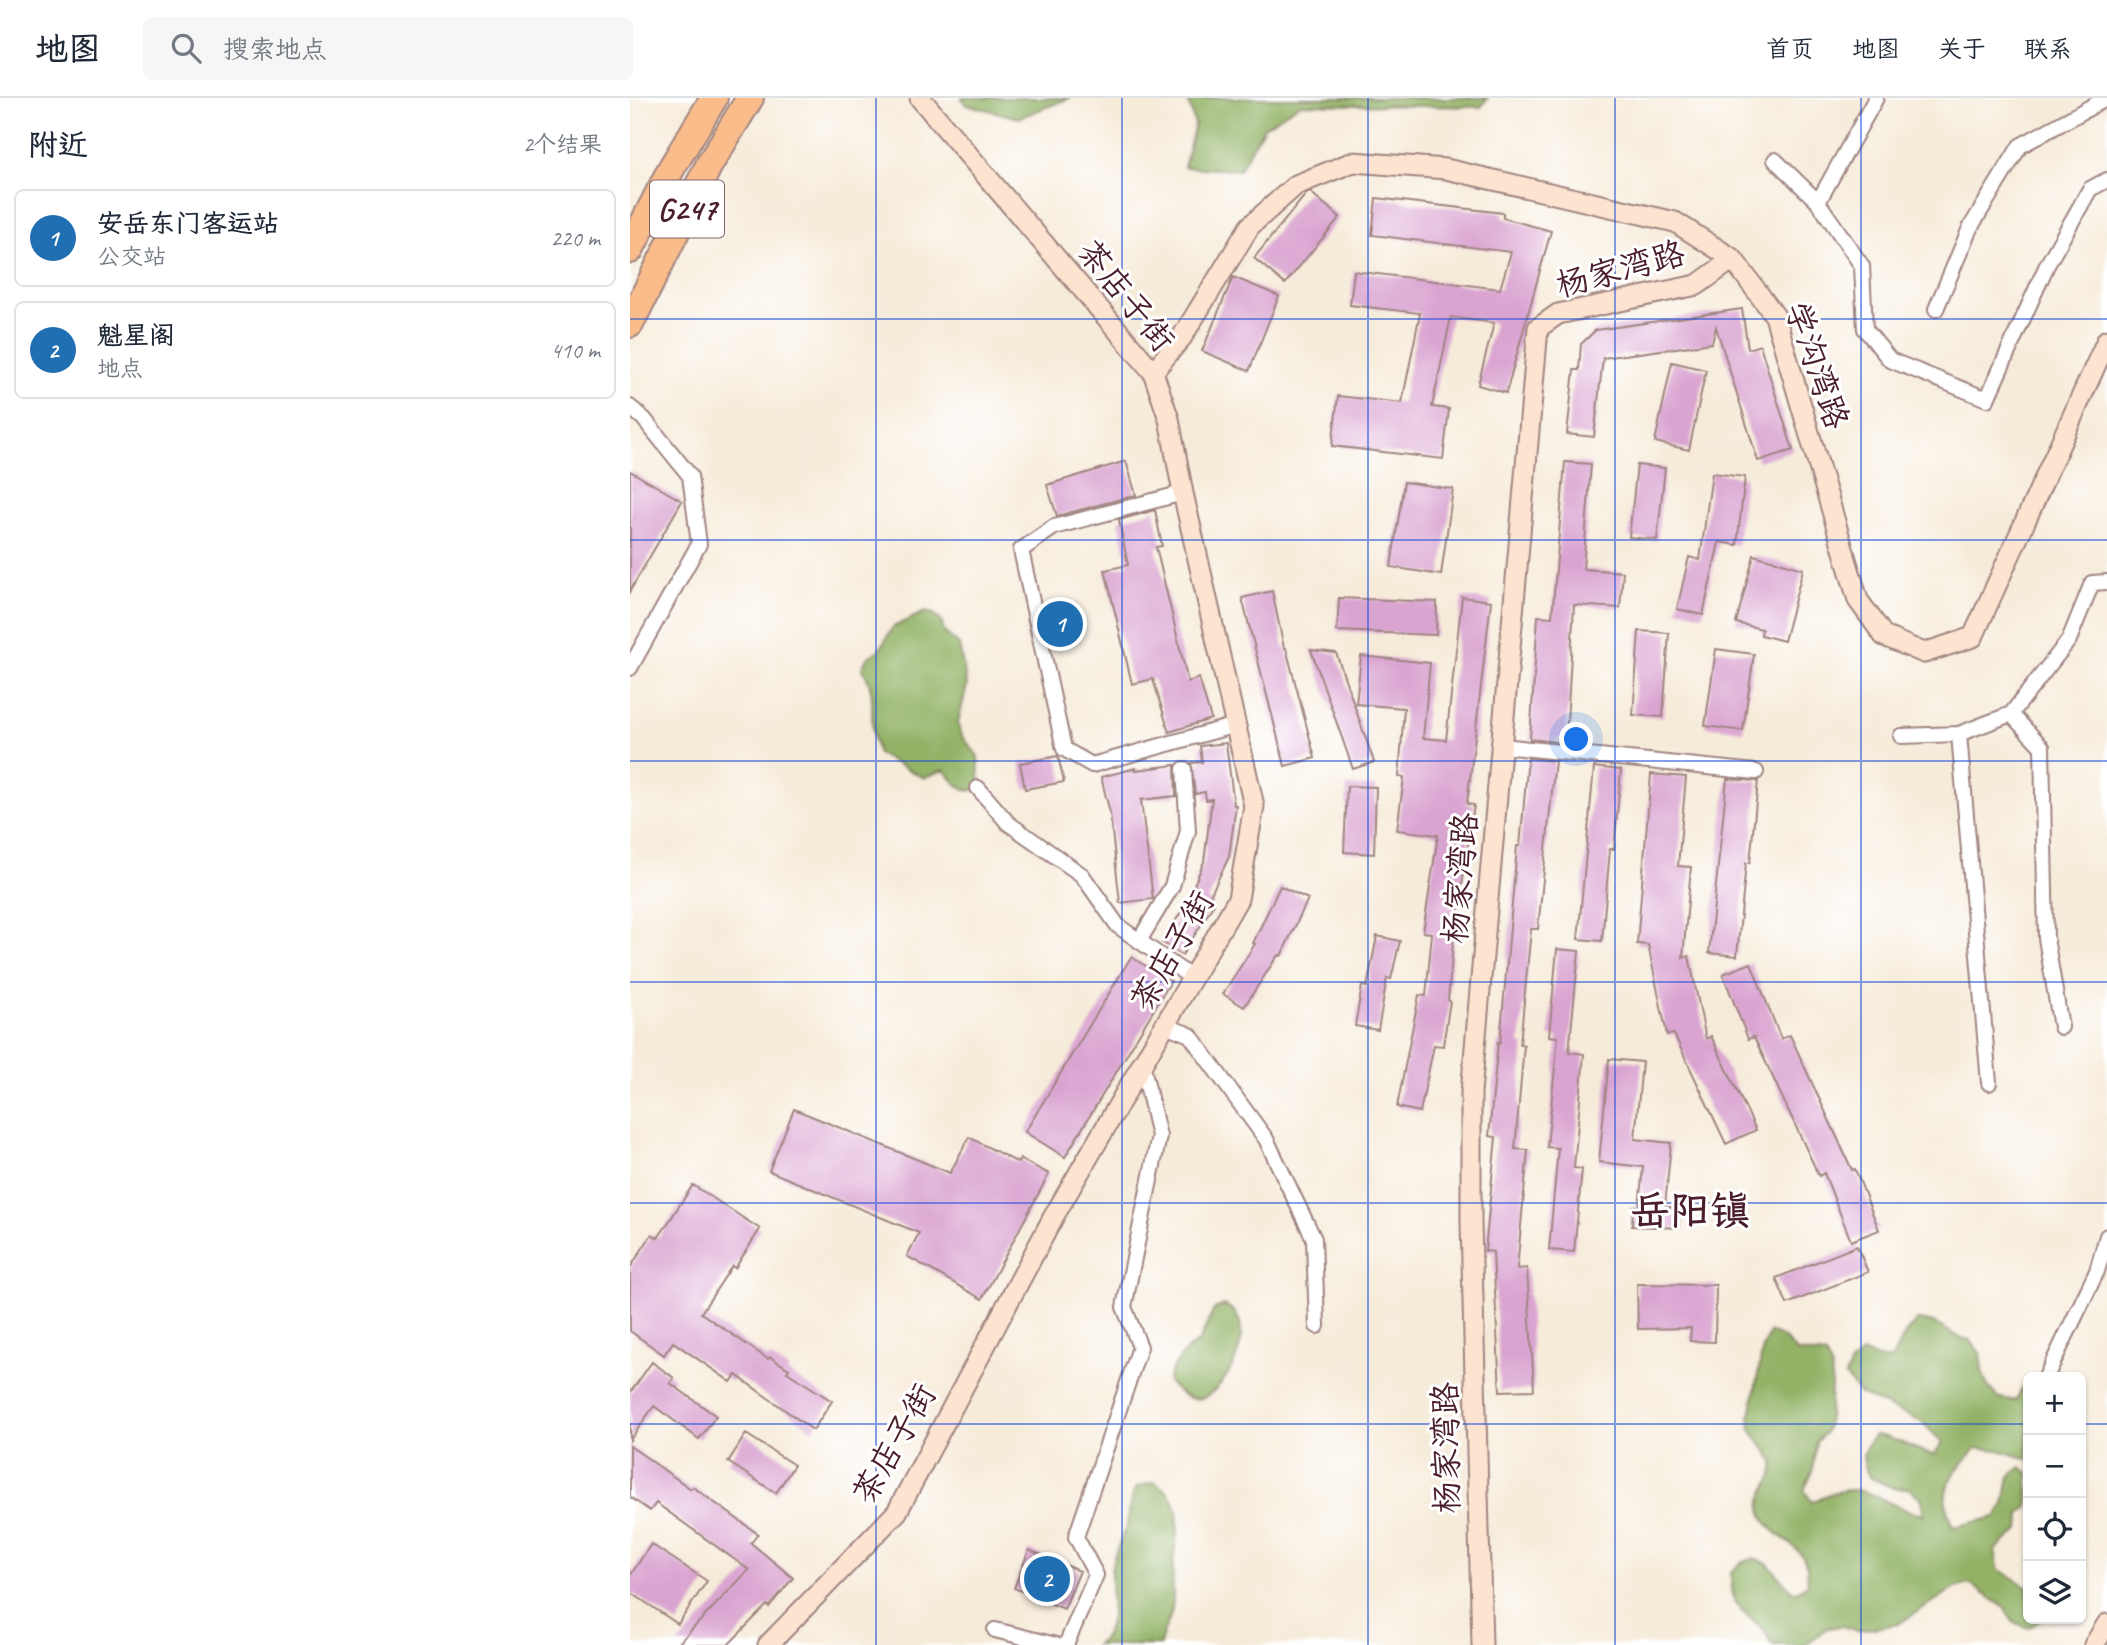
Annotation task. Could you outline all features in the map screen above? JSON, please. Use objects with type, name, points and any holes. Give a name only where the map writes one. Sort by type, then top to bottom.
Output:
[{"type":"highway","name":"G247","points":[[630,250],[671,167],[714,98]]},
{"type":"highway","name":"G247","points":[[630,324],[709,165],[750,98]]},
{"type":"street","name":"茶店子街","points":[[768,1645],[897,1512],[1054,1216],[1238,899],[1254,806],[1183,493],[1169,419],[1153,372],[920,98]]},
{"type":"street","points":[[1818,202],[1876,98]]},
{"type":"street","points":[[1936,309],[1970,228],[2020,146],[2107,98]]},
{"type":"street","points":[[1775,160],[1818,202],[1862,266],[1865,329],[1890,360],[1987,399],[2047,265],[2090,189],[2107,180]]},
{"type":"street","name":"学沟湾路","points":[[1153,372],[1182,337],[1250,226],[1296,185],[1353,162],[1446,169],[1675,222],[1733,259],[1776,316],[1858,600],[1884,636],[1924,653],[1973,637],[2107,340]]},
{"type":"street","name":"杨家湾路","points":[[1482,1645],[1471,1223],[1471,1093],[1538,328],[1558,314],[1697,285],[1733,259]]},
{"type":"street","points":[[630,407],[645,419],[690,476],[699,544],[630,668]]},
{"type":"street","points":[[1183,493],[1055,527],[1021,550],[1064,749],[1092,765],[1236,725]]},
{"type":"street","points":[[1901,736],[1959,734],[2011,714],[2069,640],[2092,583],[2107,582]]},
{"type":"street","points":[[2011,714],[2042,747],[2046,938],[2061,1027]]},
{"type":"street","points":[[1959,734],[1989,1083]]},
{"type":"street","points":[[1502,746],[1756,772]]},
{"type":"street","points":[[1139,941],[1172,886],[1188,831],[1184,769]]},
{"type":"street","points":[[978,788],[1008,823],[1082,875],[1118,926],[1192,978]]},
{"type":"street","points":[[1164,1025],[1190,1035],[1266,1139],[1314,1239],[1317,1326]]},
{"type":"street","points":[[1066,1645],[1096,1575],[1076,1537],[1140,1347],[1124,1307],[1159,1136],[1142,1063]]},
{"type":"street","points":[[2048,1372],[2097,1270],[2107,1236]]},
{"type":"street","points":[[2094,1645],[2107,1624]]},
{"type":"street","points":[[995,1630],[1056,1645]]},
{"type":"green space","points":[[962,98],[1070,98],[1018,118],[965,104]]},
{"type":"green space","points":[[1187,98],[1488,98],[1481,107],[1300,104],[1264,127],[1239,170],[1184,167],[1195,124]]},
{"type":"green space","points":[[925,612],[934,614],[941,621],[944,632],[959,645],[967,685],[958,723],[962,736],[978,756],[980,788],[969,791],[957,785],[944,770],[924,778],[878,754],[873,732],[870,685],[862,668],[867,658],[880,649],[893,627]]},
{"type":"green space","points":[[1224,1305],[1236,1314],[1241,1327],[1236,1359],[1218,1387],[1207,1396],[1196,1399],[1188,1397],[1168,1382],[1169,1377],[1184,1353],[1199,1342],[1214,1309]]},
{"type":"green space","points":[[1917,1320],[1931,1323],[1970,1340],[1980,1353],[1987,1385],[1997,1397],[2016,1401],[2023,1387],[2023,1458],[1998,1450],[1977,1448],[1953,1475],[1946,1493],[1946,1503],[1953,1527],[1996,1517],[2004,1504],[2009,1476],[2021,1467],[2023,1469],[2023,1511],[2020,1514],[2019,1530],[1995,1550],[1998,1569],[2023,1584],[2023,1624],[2035,1624],[2029,1628],[2013,1622],[2005,1608],[1970,1584],[1955,1588],[1898,1624],[1857,1631],[1843,1626],[1827,1628],[1805,1645],[1771,1645],[1761,1627],[1742,1611],[1736,1602],[1731,1573],[1741,1563],[1754,1558],[1767,1563],[1794,1593],[1807,1584],[1804,1558],[1765,1520],[1761,1508],[1763,1496],[1773,1475],[1774,1463],[1751,1430],[1750,1416],[1763,1347],[1770,1332],[1784,1338],[1796,1352],[1825,1355],[1832,1369],[1829,1418],[1825,1433],[1816,1442],[1812,1473],[1804,1490],[1812,1502],[1846,1490],[1858,1490],[1923,1515],[1922,1499],[1909,1488],[1895,1489],[1869,1477],[1863,1460],[1864,1451],[1875,1435],[1934,1455],[1943,1443],[1922,1422],[1860,1394],[1845,1376],[1851,1363],[1863,1352],[1877,1359],[1892,1359],[1905,1334]]},
{"type":"green space","points":[[1155,1482],[1166,1491],[1177,1509],[1170,1618],[1160,1645],[1096,1645],[1103,1638],[1110,1621],[1112,1566],[1127,1525],[1132,1496],[1137,1487]]},
{"type":"building","points":[[1310,192],[1340,217],[1285,284],[1254,258]]},
{"type":"building","points":[[1376,198],[1503,213],[1503,218],[1551,231],[1506,393],[1478,385],[1494,323],[1451,317],[1432,407],[1449,409],[1443,459],[1332,446],[1338,396],[1402,403],[1420,313],[1350,305],[1354,271],[1500,289],[1511,252],[1372,235]]},
{"type":"building","points":[[1233,277],[1279,296],[1249,371],[1202,351]]},
{"type":"building","points":[[1742,309],[1748,349],[1760,345],[1793,450],[1758,461],[1716,327],[1712,343],[1603,358],[1594,437],[1567,434],[1574,370],[1579,370],[1581,344],[1596,330]]},
{"type":"building","points":[[1672,362],[1706,370],[1689,450],[1655,442]]},
{"type":"building","points":[[1126,461],[1136,495],[1057,516],[1047,485]]},
{"type":"building","points":[[1565,462],[1591,464],[1583,569],[1623,572],[1620,608],[1574,605],[1566,740],[1557,739],[1557,742],[1530,739],[1538,616],[1552,617]]},
{"type":"building","points":[[1637,465],[1665,468],[1657,540],[1629,537]]},
{"type":"building","points":[[630,471],[682,501],[630,591]]},
{"type":"building","points":[[1712,473],[1745,477],[1737,545],[1719,542],[1703,615],[1677,609],[1689,557],[1700,560]]},
{"type":"building","points":[[1404,482],[1453,489],[1441,575],[1391,567]]},
{"type":"building","points":[[1155,510],[1162,546],[1156,547],[1188,682],[1199,678],[1211,719],[1169,732],[1153,679],[1132,684],[1105,570],[1128,565],[1119,520]]},
{"type":"building","points":[[1754,555],[1803,569],[1784,641],[1761,635],[1762,629],[1736,623]]},
{"type":"building","points":[[1272,591],[1284,648],[1315,758],[1285,766],[1242,598]]},
{"type":"building","points":[[1462,597],[1491,601],[1467,804],[1474,805],[1453,944],[1450,1001],[1443,1046],[1434,1045],[1420,1112],[1397,1107],[1419,995],[1426,996],[1432,933],[1423,932],[1438,835],[1397,830],[1404,777],[1399,777],[1404,708],[1356,704],[1361,656],[1430,663],[1423,738],[1446,740]]},
{"type":"building","points":[[1339,598],[1437,602],[1436,635],[1337,631]]},
{"type":"building","points":[[1639,631],[1669,633],[1663,717],[1633,715]]},
{"type":"building","points":[[1716,649],[1754,654],[1743,731],[1705,726]]},
{"type":"building","points":[[1311,650],[1336,653],[1374,762],[1353,769]]},
{"type":"building","points":[[1226,743],[1236,805],[1229,857],[1208,900],[1214,904],[1182,955],[1162,942],[1197,887],[1194,885],[1204,862],[1212,799],[1206,800],[1205,792],[1195,794],[1191,763],[1202,762],[1200,746]]},
{"type":"building","points":[[1058,756],[1064,782],[1025,789],[1020,763]]},
{"type":"building","points":[[1528,758],[1555,761],[1538,929],[1531,929],[1520,1044],[1524,1045],[1515,1149],[1528,1150],[1517,1269],[1527,1268],[1534,1390],[1500,1391],[1493,1252],[1485,1251],[1496,1137],[1489,1136]]},
{"type":"building","points":[[1175,765],[1176,796],[1141,800],[1153,899],[1120,903],[1110,813],[1101,777],[1136,768]]},
{"type":"building","points":[[1594,767],[1621,770],[1614,849],[1610,849],[1602,941],[1578,939]]},
{"type":"building","points":[[1651,774],[1686,777],[1678,866],[1691,867],[1683,958],[1689,956],[1706,1039],[1711,1036],[1756,1130],[1726,1144],[1674,1034],[1667,1035],[1648,945],[1637,944]]},
{"type":"building","points":[[1727,779],[1758,781],[1750,863],[1746,863],[1737,956],[1709,953]]},
{"type":"building","points":[[1347,786],[1376,787],[1374,854],[1344,852]]},
{"type":"building","points":[[1280,886],[1308,899],[1281,956],[1278,955],[1244,1007],[1223,994],[1255,944],[1253,943]]},
{"type":"building","points":[[1377,936],[1400,941],[1391,979],[1387,978],[1378,1030],[1355,1026],[1362,986],[1367,987]]},
{"type":"building","points":[[1557,949],[1579,951],[1569,1052],[1584,1054],[1574,1168],[1582,1169],[1574,1252],[1549,1250],[1558,1148],[1547,1147],[1558,1037],[1549,1036]]},
{"type":"building","points":[[1131,957],[1171,981],[1065,1157],[1025,1132]]},
{"type":"building","points":[[1751,963],[1781,1039],[1790,1035],[1852,1170],[1855,1169],[1879,1230],[1851,1241],[1824,1173],[1819,1176],[1754,1037],[1748,1039],[1723,974]]},
{"type":"building","points":[[1609,1059],[1642,1062],[1635,1139],[1671,1143],[1665,1207],[1679,1208],[1679,1228],[1632,1226],[1633,1206],[1639,1206],[1643,1167],[1599,1162]]},
{"type":"building","points":[[794,1109],[950,1173],[969,1137],[1018,1163],[1020,1159],[1049,1174],[982,1299],[907,1256],[919,1233],[769,1171]]},
{"type":"building","points":[[693,1185],[760,1229],[701,1313],[768,1359],[770,1357],[789,1369],[787,1372],[832,1401],[813,1430],[736,1375],[731,1382],[673,1342],[664,1355],[630,1331],[630,1268],[652,1234],[658,1238]]},
{"type":"building","points":[[1857,1246],[1868,1272],[1787,1304],[1776,1278]]},
{"type":"building","points":[[1637,1284],[1716,1285],[1715,1342],[1690,1341],[1691,1328],[1638,1329]]},
{"type":"building","points":[[652,1362],[674,1378],[670,1383],[716,1416],[699,1439],[654,1406],[630,1440],[630,1393]]},
{"type":"building","points":[[746,1434],[794,1465],[776,1493],[728,1462]]},
{"type":"building","points":[[630,1446],[758,1534],[751,1543],[793,1578],[769,1607],[767,1605],[728,1645],[677,1645],[749,1570],[656,1503],[650,1511],[630,1497]]},
{"type":"building","points":[[651,1544],[707,1581],[678,1624],[630,1592],[630,1576]]},
{"type":"building","points":[[1029,1550],[1080,1571],[1064,1609],[1014,1588]]},
{"type":"place","name":"安岳东门客运站","points":[[1060,624]]},
{"type":"place","name":"魁星阁","points":[[1047,1579]]},
{"type":"district","name":"岳阳镇","points":[[1690,1210]]}]
